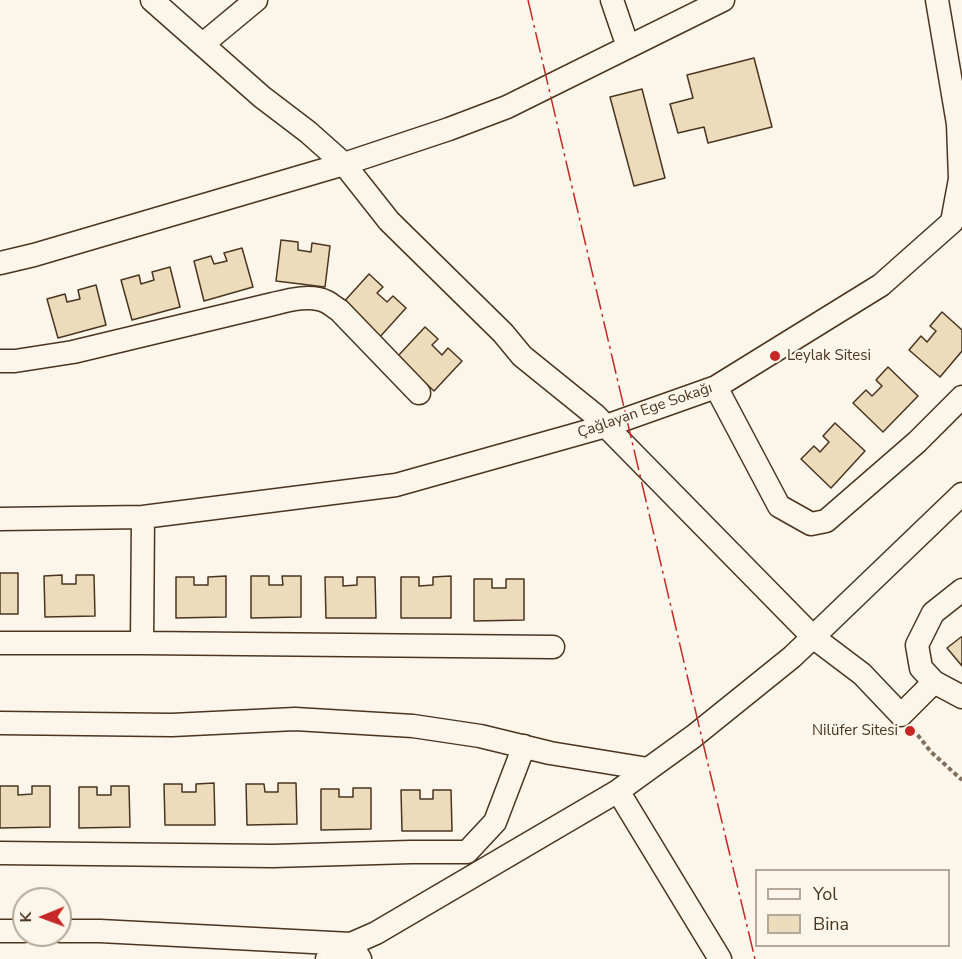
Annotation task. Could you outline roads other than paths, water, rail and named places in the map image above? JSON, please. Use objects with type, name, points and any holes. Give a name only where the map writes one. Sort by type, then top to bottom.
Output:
[{"type":"street","points":[[152,0],[262,97],[308,132],[344,164],[389,221],[503,333],[522,356],[595,415],[813,637],[862,674],[901,715],[934,682]]},
{"type":"street","points":[[203,44],[256,0]]},
{"type":"street","points":[[612,0],[628,47]]},
{"type":"street","points":[[0,263],[45,252],[344,164],[449,129],[507,107],[723,0]]},
{"type":"street","name":"Çağlayan Ege Sokağı","points":[[0,519],[143,517],[396,485],[606,426],[716,387],[881,285],[957,218],[960,179],[958,124],[937,0]]},
{"type":"street","points":[[0,361],[15,361],[74,352],[296,299],[318,299],[339,310],[418,393]]},
{"type":"street","points":[[716,387],[778,506],[811,524],[826,522],[917,442],[962,397]]},
{"type":"street","points":[[327,959],[355,951],[376,933],[618,791],[648,770],[792,657],[962,494]]},
{"type":"street","points":[[142,643],[143,517]]},
{"type":"street","points":[[962,590],[933,613],[917,645],[921,668],[934,682],[962,697]]},
{"type":"street","points":[[0,643],[553,647]]},
{"type":"street","points":[[0,723],[171,724],[295,719],[413,726],[480,736],[550,753],[648,770]]},
{"type":"street","points":[[0,854],[273,855],[467,852],[495,822],[524,746]]},
{"type":"street","points":[[618,791],[720,959]]},
{"type":"street","points":[[72,931],[100,931],[355,951]]},
{"type":"place","name":"Leylak Sitesi","points":[[775,356]]},
{"type":"place","name":"Nilüfer Sitesi","points":[[910,731]]}]
